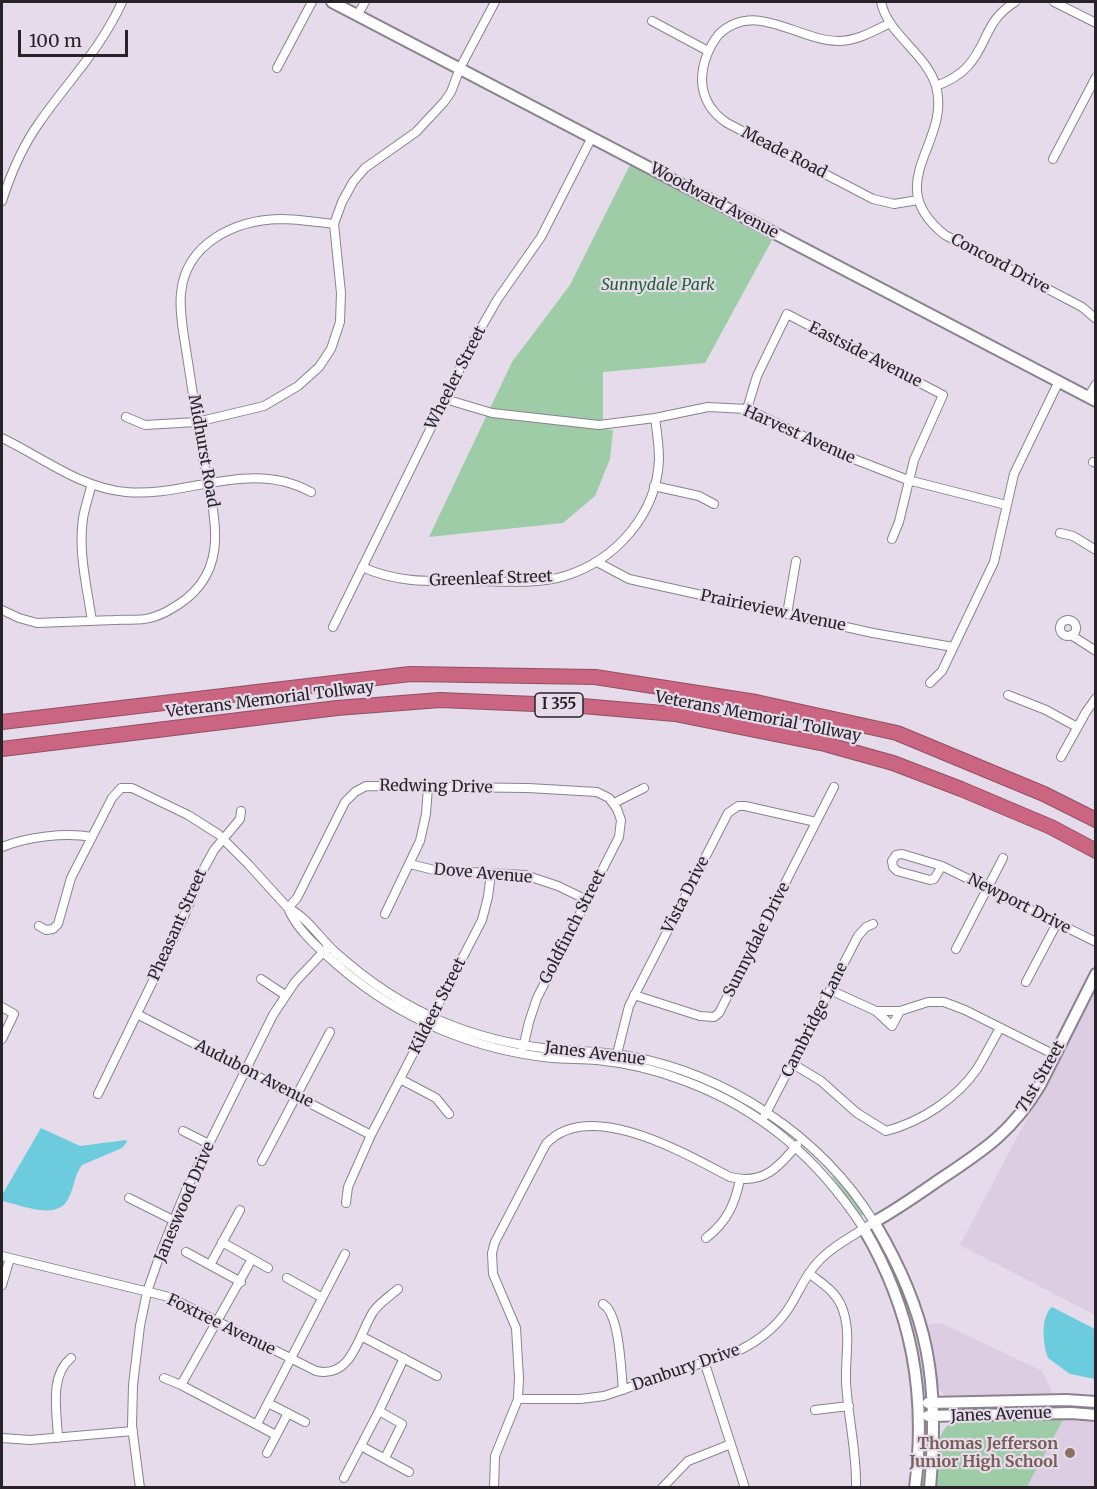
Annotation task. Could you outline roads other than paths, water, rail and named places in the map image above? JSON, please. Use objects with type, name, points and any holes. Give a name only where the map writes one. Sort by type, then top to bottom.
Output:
[{"type":"highway","name":"Veterans Memorial Tollway","points":[[2,722],[410,674],[595,677],[756,702],[897,733],[1044,794],[1095,820]]},
{"type":"highway","name":"Veterans Memorial Tollway","points":[[2,749],[347,707],[440,700],[582,706],[675,714],[825,744],[892,763],[1021,814],[1095,851]]},
{"type":"street","points":[[2,201],[15,164],[29,138],[46,112],[91,57],[122,2]]},
{"type":"street","points":[[277,68],[312,2]]},
{"type":"street","name":"Woodward Avenue","points":[[332,2],[1092,399]]},
{"type":"street","points":[[358,14],[365,2]]},
{"type":"street","points":[[126,417],[146,425],[197,422],[264,406],[298,386],[325,359],[335,340],[341,313],[334,224],[342,202],[353,182],[372,163],[411,136],[432,117],[451,92],[460,68],[495,2]]},
{"type":"street","points":[[881,2],[890,23],[921,60],[936,86],[937,118],[932,138],[919,166],[918,200]]},
{"type":"street","points":[[936,86],[967,68],[994,20],[1014,2]]},
{"type":"street","points":[[1054,2],[1095,23]]},
{"type":"street","points":[[652,21],[708,51],[725,27],[746,16],[767,15],[813,35],[838,40],[867,35],[890,23]]},
{"type":"street","name":"Meade Road","points":[[708,51],[702,72],[703,93],[711,108],[721,119],[879,201],[894,204],[918,200]]},
{"type":"street","points":[[1053,159],[1095,76]]},
{"type":"street","name":"Wheeler Street","points":[[333,627],[485,320],[540,237],[592,137]]},
{"type":"street","name":"Concord Drive","points":[[918,200],[921,209],[931,223],[945,235],[1082,307],[1095,319]]},
{"type":"street","name":"Midhurst Road","points":[[2,610],[37,623],[149,618],[172,609],[197,587],[209,567],[216,544],[216,522],[197,422],[181,305],[182,284],[193,258],[213,238],[240,224],[280,219],[334,224]]},
{"type":"street","name":"Eastside Avenue","points":[[747,409],[757,376],[787,314],[943,396],[914,460],[908,480]]},
{"type":"street","points":[[930,682],[942,671],[994,562],[1017,465],[1059,381]]},
{"type":"street","points":[[1092,399],[1095,384]]},
{"type":"street","name":"Harvest Avenue","points":[[445,399],[492,413],[578,424],[616,424],[708,407],[747,409],[841,454],[908,480],[1006,505]]},
{"type":"street","name":"Greenleaf Street","points":[[362,567],[381,575],[406,580],[527,581],[564,577],[597,562],[621,543],[635,527],[646,509],[659,461],[655,418]]},
{"type":"street","points":[[2,438],[92,486],[126,492],[146,493],[208,482],[257,479],[284,483],[311,492]]},
{"type":"street","points":[[892,539],[899,522],[908,480]]},
{"type":"street","points":[[92,486],[83,519],[82,542],[92,621]]},
{"type":"street","points":[[654,486],[699,496],[714,504]]},
{"type":"street","points":[[1060,534],[1073,536],[1095,550]]},
{"type":"street","points":[[787,614],[796,561]]},
{"type":"street","name":"Prairieview Avenue","points":[[597,562],[628,579],[873,633],[953,647]]},
{"type":"street","points":[[1071,635],[1095,651]]},
{"type":"street","points":[[1008,695],[1046,710],[1077,727]]},
{"type":"street","points":[[1061,757],[1095,698]]},
{"type":"street","name":"Redwing Drive","points":[[288,908],[297,898],[345,802],[351,795],[366,786],[528,788],[597,792],[614,803]]},
{"type":"street","points":[[385,914],[410,864],[424,827],[428,787]]},
{"type":"street","name":"Sunnydale Drive","points":[[634,995],[700,1016],[714,1017],[719,1013],[834,787]]},
{"type":"street","name":"Janes Avenue","points":[[92,837],[112,798],[121,788],[132,788],[171,806],[224,839],[288,908],[291,917],[368,989],[403,1012],[430,1020],[469,1041],[522,1049],[551,1058],[646,1060],[689,1073],[727,1090],[767,1113],[802,1140],[842,1178],[874,1222],[896,1259],[915,1305],[927,1350],[934,1403]]},
{"type":"street","points":[[614,803],[644,788]]},
{"type":"street","name":"Goldfinch Street","points":[[522,1049],[537,998],[619,837],[621,820],[614,803]]},
{"type":"street","name":"Vista Drive","points":[[616,1058],[626,1016],[634,995],[728,813],[738,806],[744,806],[816,822]]},
{"type":"street","name":"Pheasant Street","points":[[98,1094],[183,920],[202,870],[214,850],[240,819],[241,811]]},
{"type":"street","points":[[2,847],[63,835],[92,837],[71,878],[58,924],[53,929],[46,930],[39,926]]},
{"type":"street","name":"Newport Drive","points":[[942,866],[934,879],[930,880],[897,870],[893,867],[892,861],[896,855],[902,854],[942,866],[1095,942]]},
{"type":"street","points":[[956,949],[1003,858]]},
{"type":"street","name":"Dove Avenue","points":[[410,864],[434,870],[515,873],[558,886],[587,900]]},
{"type":"street","name":"Kildeer Street","points":[[346,1203],[348,1187],[371,1135],[482,920],[491,873]]},
{"type":"street","points":[[1026,982],[1057,923]]},
{"type":"street","name":"Cambridge Lane","points":[[762,1121],[858,936],[866,927],[873,924]]},
{"type":"street","name":"Janeswood Drive","points":[[140,1488],[133,1431],[133,1385],[140,1326],[147,1292],[173,1220],[285,995],[326,949]]},
{"type":"street","name":"71st Street","points":[[874,1222],[975,1157],[1001,1136],[1030,1101],[1056,1055],[1095,974]]},
{"type":"street","points":[[261,979],[285,995]]},
{"type":"street","points":[[830,990],[876,1011],[892,1026],[900,1011]]},
{"type":"street","points":[[876,1011],[900,1011],[928,1002],[944,1002],[1056,1055]]},
{"type":"street","points":[[2,1007],[14,1014],[2,1039]]},
{"type":"street","name":"Audubon Avenue","points":[[137,1014],[371,1135]]},
{"type":"street","points":[[793,1064],[820,1081],[852,1110],[886,1135],[943,1103],[976,1070],[1000,1028]]},
{"type":"street","points":[[262,1161],[330,1032]]},
{"type":"street","name":"Janes Avenue","points":[[616,1058],[700,1086],[728,1100],[762,1121],[795,1148],[831,1183],[864,1229],[886,1270],[900,1305],[913,1352],[919,1416],[1062,1413],[1095,1415]]},
{"type":"street","points":[[400,1079],[436,1098],[449,1114]]},
{"type":"street","points":[[494,1488],[495,1456],[518,1399],[519,1355],[516,1329],[493,1274],[492,1253],[495,1242],[546,1144],[554,1135],[579,1127],[628,1132],[666,1143],[730,1177],[740,1179],[758,1178],[769,1174],[779,1167],[802,1140]]},
{"type":"street","points":[[183,1131],[209,1144]]},
{"type":"street","points":[[706,1238],[715,1231],[731,1211],[736,1201],[740,1179]]},
{"type":"street","points":[[129,1198],[173,1220]]},
{"type":"street","points":[[210,1265],[240,1210]]},
{"type":"street","name":"Danbury Drive","points":[[518,1399],[596,1397],[705,1364],[741,1350],[771,1330],[785,1314],[809,1273],[824,1256],[874,1222]]},
{"type":"street","points":[[222,1242],[268,1268]]},
{"type":"street","points":[[186,1252],[241,1282]]},
{"type":"street","points":[[257,1424],[345,1254]]},
{"type":"street","points":[[2,1285],[6,1257]]},
{"type":"street","name":"Foxtree Avenue","points":[[6,1257],[169,1297],[316,1371],[334,1372],[346,1364],[375,1310],[398,1289]]},
{"type":"street","points":[[182,1385],[252,1259]]},
{"type":"street","points":[[809,1273],[832,1291],[842,1307],[847,1329],[846,1382],[856,1488]]},
{"type":"street","points":[[287,1278],[321,1297]]},
{"type":"street","points":[[603,1304],[609,1307],[614,1319],[623,1390]]},
{"type":"street","points":[[361,1336],[437,1376]]},
{"type":"street","points":[[58,1438],[58,1378],[64,1363],[72,1358]]},
{"type":"street","points":[[344,1478],[404,1358]]},
{"type":"street","points":[[705,1364],[745,1488]]},
{"type":"street","points":[[164,1378],[182,1385],[276,1435]]},
{"type":"street","name":"Janes Avenue","points":[[919,1403],[1095,1401]]},
{"type":"street","points":[[268,1403],[306,1422]]},
{"type":"street","points":[[930,1488],[934,1403]]},
{"type":"street","points":[[815,1410],[849,1406]]},
{"type":"street","points":[[379,1412],[402,1424],[386,1458]]},
{"type":"street","points":[[267,1453],[288,1413]]},
{"type":"street","points":[[915,1488],[919,1416]]},
{"type":"street","points":[[2,1438],[20,1440],[58,1438],[133,1431]]},
{"type":"street","points":[[662,1488],[688,1461],[731,1444]]},
{"type":"street","points":[[361,1446],[409,1472]]},
{"type":"water","points":[[41,1128],[80,1146],[126,1140],[127,1142],[122,1148],[82,1165],[69,1197],[62,1207],[54,1210],[37,1210],[3,1201],[2,1195]]},
{"type":"water","points":[[1052,1307],[1095,1329],[1095,1379],[1070,1374],[1048,1358],[1044,1324]]},
{"type":"place","name":"Thomas Jefferson Junior High School","points":[[1070,1453]]},
{"type":"park label","name":"Sunnydale Park","points":[[658,285]]}]
